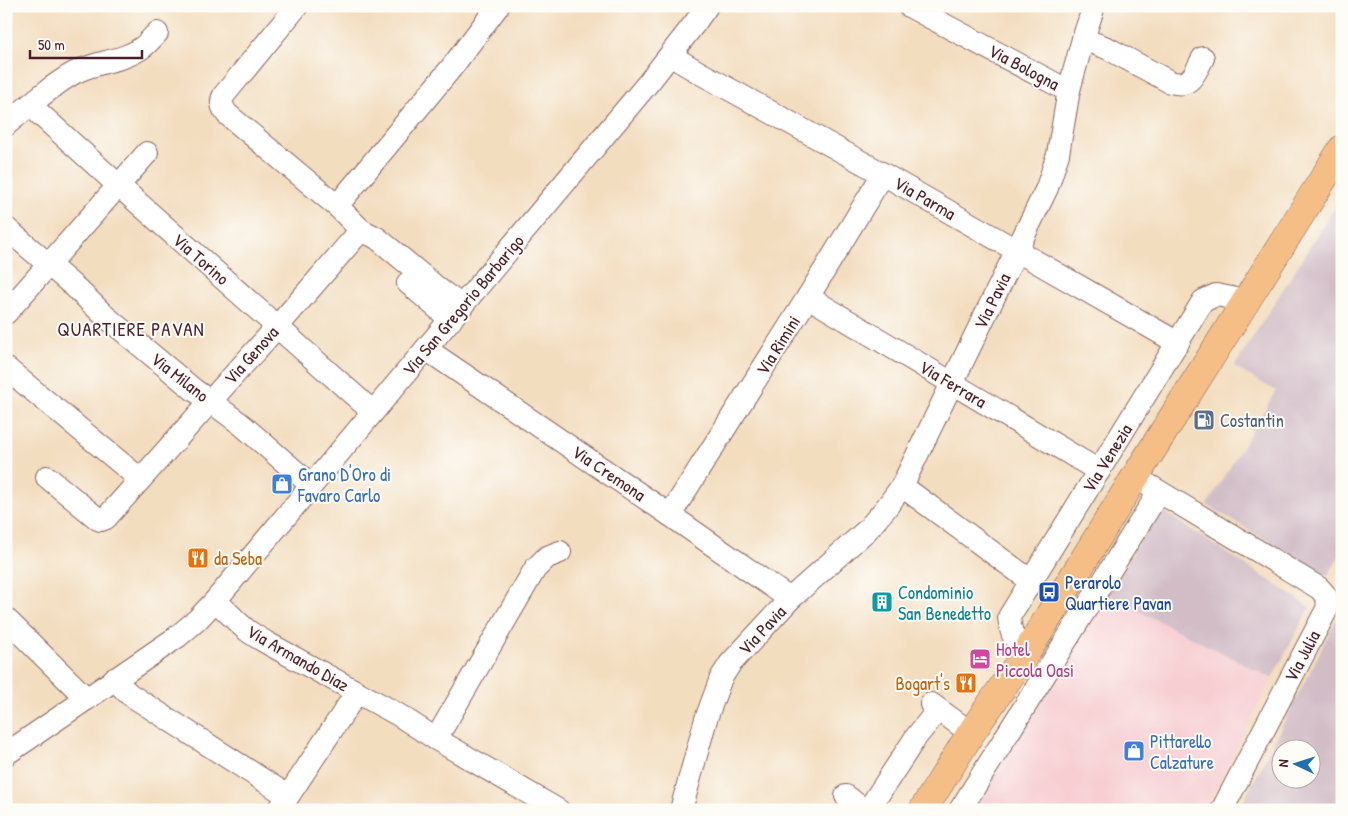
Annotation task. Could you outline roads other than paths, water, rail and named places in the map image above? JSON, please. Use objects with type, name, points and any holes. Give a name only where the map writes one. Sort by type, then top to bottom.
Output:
[{"type":"main road","name":"Via Venezia","points":[[923,810],[971,733],[1028,650],[1134,477],[1342,149]]},
{"type":"street","points":[[297,6],[224,94],[222,104],[224,109],[337,206],[361,230],[364,242],[369,249],[456,313]]},
{"type":"street","points":[[337,206],[452,67],[498,6]]},
{"type":"street","name":"Via San Gregorio Barbarigo","points":[[215,601],[671,55],[707,6]]},
{"type":"street","name":"Via Bologna","points":[[909,6],[1060,87],[1069,90],[1058,154],[1048,188],[1017,250]]},
{"type":"street","points":[[1069,90],[1082,39],[1094,6]]},
{"type":"street","points":[[6,125],[59,82],[92,65],[131,54],[143,48],[157,33]]},
{"type":"street","points":[[1082,39],[1107,48],[1170,82],[1179,84],[1185,84],[1190,80],[1203,58]]},
{"type":"street","name":"Via Parma","points":[[671,55],[1178,343]]},
{"type":"street","name":"Via Torino","points":[[30,105],[373,412]]},
{"type":"street","points":[[6,313],[147,152]]},
{"type":"street","name":"Via Rimini","points":[[670,515],[808,297],[883,174]]},
{"type":"street","name":"Via Milano","points":[[6,228],[113,322],[194,390],[242,425],[311,485]]},
{"type":"street","name":"Via Genova","points":[[48,477],[98,519],[106,518],[361,230]]},
{"type":"street","name":"Via Pavia","points":[[681,810],[706,719],[721,678],[730,664],[790,599],[867,530],[902,486],[1017,250]]},
{"type":"street","name":"Via Venezia","points":[[1028,650],[1015,640],[1009,617],[1203,301],[1216,295],[1232,298],[1243,304]]},
{"type":"street","name":"Via Ferrara","points":[[808,297],[1099,471]]},
{"type":"street","name":"Via Cremona","points":[[426,349],[790,599]]},
{"type":"street","points":[[6,368],[140,479]]},
{"type":"street","name":"Via Julia","points":[[1134,477],[1319,588],[1324,593],[1328,602],[1327,609],[1222,810]]},
{"type":"street","points":[[902,486],[1031,581]]},
{"type":"street","points":[[960,810],[1159,492]]},
{"type":"street","points":[[436,740],[535,569],[547,557],[560,552]]},
{"type":"street","points":[[6,754],[176,637],[197,620],[215,601]]},
{"type":"street","name":"Via Armando Diaz","points":[[215,601],[249,632],[397,714],[522,801],[558,810]]},
{"type":"street","points":[[6,619],[81,693],[85,700]]},
{"type":"street","points":[[114,679],[129,694],[284,803],[357,692]]},
{"type":"street","points":[[846,796],[868,807],[935,707],[971,733]]},
{"type":"place","name":"Costantin","points":[[1204,420]]},
{"type":"place","name":"Grano D'Oro di Favaro Carlo","points":[[282,484]]},
{"type":"place","name":"da Seba","points":[[198,558]]},
{"type":"place","name":"Perarolo Quartiere Pavan","points":[[1049,592]]},
{"type":"place","name":"Condominio San Benedetto","points":[[882,602]]},
{"type":"place","name":"Hotel Piccola Oasi","points":[[980,659]]},
{"type":"place","name":"Bogart's","points":[[966,683]]},
{"type":"place","name":"Pittarello Calzature","points":[[1134,751]]},
{"type":"district","name":"QUARTIERE PAVAN","points":[[131,329]]}]
